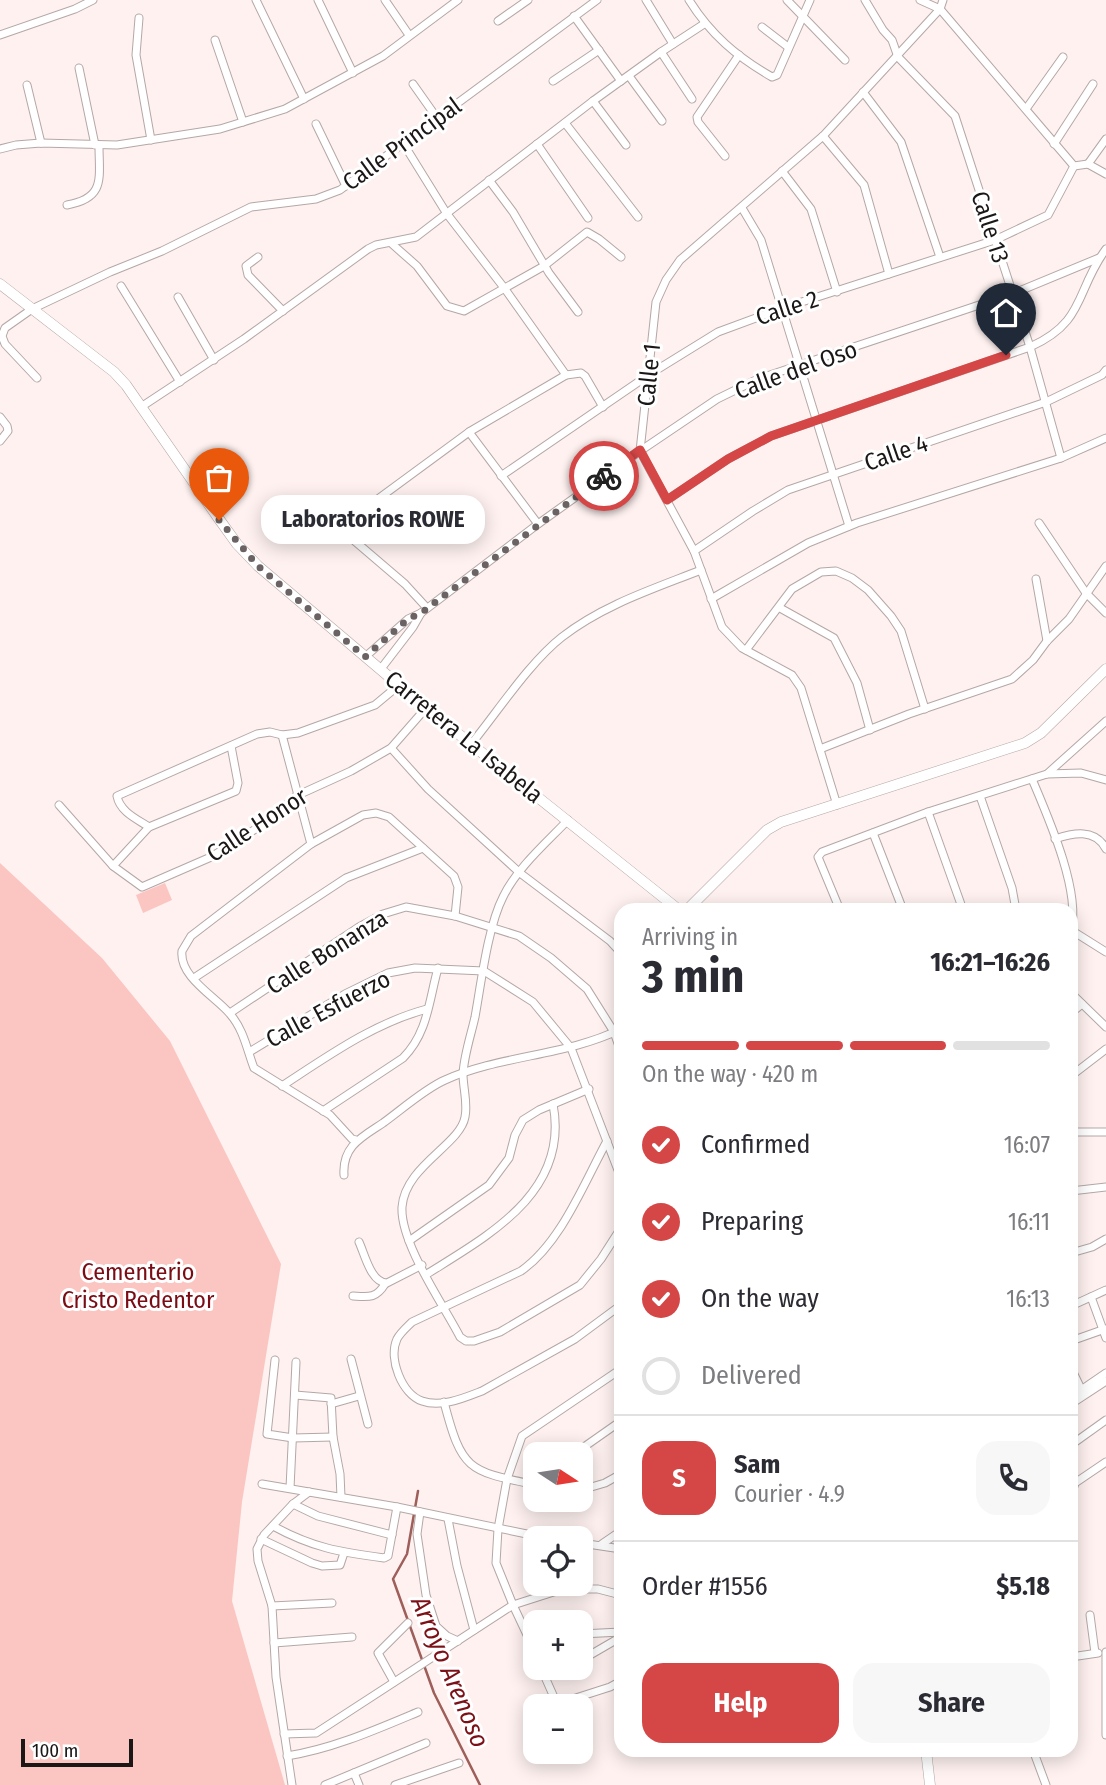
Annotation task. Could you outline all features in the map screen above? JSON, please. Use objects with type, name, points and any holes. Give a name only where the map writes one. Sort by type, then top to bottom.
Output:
[{"type":"main road","name":"Carretera La Isabela","points":[[0,284],[103,361],[126,385],[237,544],[280,587],[426,708],[670,903]]},
{"type":"main road","points":[[694,903],[767,830],[781,822],[1025,743],[1041,733],[1106,669]]},
{"type":"main road","points":[[927,1757],[930,1785]]},
{"type":"street","points":[[0,35],[93,0]]},
{"type":"street","points":[[256,0],[304,99]]},
{"type":"street","points":[[318,0],[353,73]]},
{"type":"street","points":[[385,0],[409,35]]},
{"type":"street","points":[[442,11],[447,0]]},
{"type":"street","points":[[0,149],[41,143],[97,145],[151,140],[220,129],[285,109],[383,56],[458,0]]},
{"type":"street","points":[[498,21],[528,0]]},
{"type":"street","name":"Calle Principal","points":[[37,378],[5,344],[2,336],[5,328],[32,309],[162,251],[251,206],[316,199],[346,186],[597,0]]},
{"type":"street","points":[[646,0],[673,44]]},
{"type":"street","points":[[689,0],[704,24],[755,68],[775,77],[810,0]]},
{"type":"street","points":[[787,0],[845,60]]},
{"type":"street","name":"Calle 13","points":[[865,0],[892,40],[898,57],[955,116],[1030,346],[1061,457]]},
{"type":"street","points":[[920,0],[940,9],[1074,166],[1088,164],[1106,174]]},
{"type":"street","name":"Calle 1","points":[[640,450],[656,302],[680,260],[823,136],[898,57],[940,9],[943,0]]},
{"type":"street","points":[[574,16],[621,81]]},
{"type":"street","points":[[139,18],[136,55],[151,140]]},
{"type":"street","points":[[141,407],[214,360],[368,249],[416,237],[593,101],[704,24]]},
{"type":"street","points":[[762,27],[788,47]]},
{"type":"street","points":[[215,40],[243,122]]},
{"type":"street","points":[[553,81],[599,50]]},
{"type":"street","points":[[661,52],[692,99]]},
{"type":"street","points":[[725,156],[698,122],[697,117],[739,55]]},
{"type":"street","points":[[1026,109],[1063,57]]},
{"type":"street","points":[[67,205],[91,198],[99,188],[97,145],[79,68]]},
{"type":"street","points":[[629,76],[662,121]]},
{"type":"street","points":[[413,84],[437,118]]},
{"type":"street","points":[[1054,144],[1093,84]]},
{"type":"street","points":[[27,85],[41,143]]},
{"type":"street","points":[[863,92],[901,142],[940,257]]},
{"type":"street","points":[[593,101],[626,145]]},
{"type":"street","points":[[565,123],[638,217]]},
{"type":"street","points":[[316,124],[346,186]]},
{"type":"street","points":[[823,136],[864,184],[889,274]]},
{"type":"street","points":[[1088,164],[1106,139]]},
{"type":"street","points":[[403,143],[447,214],[566,375]]},
{"type":"street","points":[[537,144],[587,218]]},
{"type":"street","name":"Calle 2","points":[[501,476],[650,374],[718,332],[783,308],[995,240],[1048,215],[1074,166]]},
{"type":"street","points":[[782,171],[811,209],[837,292]]},
{"type":"street","points":[[489,180],[522,225],[544,266],[578,312]]},
{"type":"street","points":[[742,208],[761,240],[849,526]]},
{"type":"street","points":[[391,243],[417,266],[451,309],[467,311],[544,266],[587,232],[621,257]]},
{"type":"street","points":[[667,500],[728,459],[771,436],[1030,346],[1058,331],[1071,318],[1106,248]]},
{"type":"street","points":[[258,257],[246,266],[248,275],[283,311]]},
{"type":"street","name":"Calle del Oso","points":[[365,657],[408,619],[424,610],[640,450],[717,399],[758,379],[1012,294],[1099,258]]},
{"type":"street","points":[[121,286],[180,382]]},
{"type":"street","points":[[178,297],[214,360]]},
{"type":"street","name":"Calle 4","points":[[694,551],[788,490],[1046,402],[1102,375],[1106,370]]},
{"type":"street","points":[[424,610],[405,584],[350,537],[347,526],[352,517],[469,432],[566,375],[581,373],[585,376],[603,407]]},
{"type":"street","points":[[0,417],[8,431],[0,441]]},
{"type":"street","points":[[469,432],[538,524]]},
{"type":"street","points":[[711,600],[808,543],[849,526],[1061,457],[1106,438]]},
{"type":"street","points":[[640,450],[694,551],[722,627],[746,650],[792,675],[801,688],[837,804]]},
{"type":"street","points":[[1039,523],[1086,593],[1106,613]]},
{"type":"street","points":[[820,749],[1012,679],[1033,660],[1075,612],[1106,566]]},
{"type":"street","points":[[471,743],[539,659],[561,637],[608,607],[701,570]]},
{"type":"street","points":[[746,650],[792,589],[821,572],[836,571],[852,578],[883,604],[901,631],[925,709]]},
{"type":"street","points":[[1036,579],[1047,641]]},
{"type":"street","points":[[780,608],[834,638],[857,683],[870,730]]},
{"type":"street","name":"Calle del Oso","points":[[380,670],[424,610]]},
{"type":"street","points":[[149,828],[124,811],[117,796],[257,734],[298,733],[374,705],[398,685]]},
{"type":"street","name":"Calle Honor","points":[[59,804],[113,866],[142,887],[211,857],[273,818],[296,796],[351,771],[391,748],[426,708]]},
{"type":"street","points":[[1047,774],[1106,721]]},
{"type":"street","points":[[282,735],[296,796],[311,844]]},
{"type":"street","points":[[113,866],[149,828],[236,791],[238,783],[231,746]]},
{"type":"street","points":[[391,748],[428,789],[520,873],[614,945]]},
{"type":"street","points":[[837,903],[818,858],[822,852],[928,812],[1047,774],[1081,773],[1106,780]]},
{"type":"street","points":[[1032,779],[1055,839],[1074,903]]},
{"type":"street","points":[[980,796],[1013,888],[1015,903]]},
{"type":"street","points":[[928,812],[960,903]]},
{"type":"street","points":[[356,1140],[323,1111],[254,1068],[251,1051],[230,1013],[202,990],[184,966],[181,958],[185,945],[191,936],[311,844],[363,815],[376,813],[389,817],[454,876],[458,887],[455,916]]},
{"type":"street","points":[[568,820],[520,873],[503,897],[493,926],[463,1074],[466,1116],[450,1140],[428,1159],[409,1186],[402,1206],[409,1241],[460,1337],[466,1341],[500,1332],[580,1285],[614,1240]]},
{"type":"street","points":[[873,833],[900,903]]},
{"type":"street","points":[[1055,839],[1084,833],[1103,843],[1106,849]]},
{"type":"street","points":[[194,978],[346,878],[423,848]]},
{"type":"street","name":"Calle Bonanza","points":[[230,1013],[359,927],[383,914],[406,907],[455,916],[519,936],[551,958],[587,989],[614,1025]]},
{"type":"street","points":[[1078,934],[1106,952]]},
{"type":"street","name":"Calle Esfuerzo","points":[[251,1051],[388,973],[415,968],[484,971],[533,1002],[571,1048],[614,1160]]},
{"type":"street","points":[[323,1111],[403,1058],[420,1037],[438,968]]},
{"type":"street","points":[[1078,1000],[1106,1027]]},
{"type":"street","points":[[1078,1007],[1082,1004]]},
{"type":"street","points":[[282,1086],[391,1021],[427,1009]]},
{"type":"street","points":[[344,1175],[345,1156],[356,1140],[444,1080],[475,1069],[571,1048],[614,1032]]},
{"type":"street","points":[[1078,1071],[1106,1049]]},
{"type":"street","points":[[409,1241],[489,1185],[509,1158],[515,1135],[523,1120],[589,1089]]},
{"type":"street","points":[[426,1274],[492,1233],[527,1201],[547,1167],[556,1142],[557,1123],[553,1104]]},
{"type":"street","points":[[1078,1132],[1106,1132]]},
{"type":"street","points":[[607,1141],[569,1211],[535,1261],[521,1271],[412,1322],[404,1329],[396,1340],[395,1359],[400,1378],[409,1392],[421,1401],[444,1402],[482,1391],[575,1339],[614,1310]]},
{"type":"street","points":[[1078,1190],[1106,1187]]},
{"type":"street","points":[[1078,1251],[1106,1239]]},
{"type":"street","points":[[359,1242],[374,1277],[385,1284]]},
{"type":"street","points":[[353,1296],[370,1298],[380,1293],[385,1284],[422,1265]]},
{"type":"street","points":[[1078,1303],[1106,1290]]},
{"type":"street","points":[[1091,1297],[1106,1338]]},
{"type":"street","points":[[1078,1338],[1104,1329]]},
{"type":"street","points":[[351,1359],[368,1424]]},
{"type":"street","points":[[275,1360],[266,1432],[270,1436],[293,1438],[333,1437]]},
{"type":"street","points":[[290,1488],[296,1362]]},
{"type":"street","points":[[1078,1397],[1106,1373]]},
{"type":"street","points":[[523,1625],[496,1563],[498,1529],[507,1479],[522,1436],[614,1374]]},
{"type":"street","points":[[1078,1394],[1106,1381]]},
{"type":"street","points":[[1078,1382],[1083,1392]]},
{"type":"street","points":[[295,1395],[330,1397],[341,1497]]},
{"type":"street","points":[[331,1404],[359,1396]]},
{"type":"street","points":[[444,1402],[451,1428],[466,1461],[474,1468],[523,1482]]},
{"type":"street","points":[[1078,1440],[1106,1420]]},
{"type":"street","points":[[591,1442],[614,1426]]},
{"type":"street","points":[[1078,1476],[1106,1462]]},
{"type":"street","points":[[593,1486],[614,1478]]},
{"type":"street","points":[[262,1484],[400,1508],[523,1534]]},
{"type":"street","points":[[292,1785],[276,1677],[272,1606],[258,1562],[257,1549],[261,1539],[293,1504],[309,1492]]},
{"type":"street","points":[[293,1504],[318,1516],[392,1535]]},
{"type":"street","points":[[273,1526],[308,1544],[344,1553],[386,1558],[400,1508]]},
{"type":"street","points":[[418,1512],[417,1534],[426,1595],[436,1626],[458,1641]]},
{"type":"street","points":[[448,1519],[474,1630]]},
{"type":"street","points":[[602,1545],[614,1536]]},
{"type":"street","points":[[261,1539],[322,1566],[340,1565],[344,1553]]},
{"type":"street","points":[[593,1544],[614,1548]]},
{"type":"street","points":[[284,1734],[316,1733],[513,1605],[563,1589],[598,1589],[614,1593]]},
{"type":"street","points":[[272,1606],[332,1603]]},
{"type":"street","points":[[1090,1615],[1095,1653]]},
{"type":"street","points":[[394,1682],[378,1653],[408,1623]]},
{"type":"street","points":[[593,1634],[614,1634]]},
{"type":"street","points":[[274,1643],[352,1637]]},
{"type":"street","points":[[593,1653],[614,1639]]},
{"type":"street","points":[[1078,1656],[1106,1652],[1106,1734]]},
{"type":"street","points":[[546,1680],[557,1704],[614,1685]]},
{"type":"street","points":[[287,1756],[305,1754],[359,1736],[418,1712]]},
{"type":"street","points":[[325,1785],[426,1744]]},
{"type":"street","points":[[1036,1757],[1046,1785]]},
{"type":"street","points":[[395,1785],[459,1763]]},
{"type":"street","points":[[354,1773],[359,1785]]},
{"type":"green space","name":"Cementerio Cristo Redentor","points":[[0,863],[102,958],[170,1041],[281,1264],[242,1502],[232,1601],[285,1785],[0,1785]]},
{"type":"green space","points":[[165,883],[172,900],[143,913],[136,895]]},
{"type":"waterway","name":"Arroyo Arenoso","points":[[418,1491],[407,1554],[393,1579],[434,1693],[480,1785]]},
{"type":"way so far","points":[[219,520],[237,544],[280,587],[365,657],[408,619],[421,613],[604,476]]},
{"type":"place","name":"Laboratorios ROWE","points":[[219,520]]},
{"type":"route","points":[[604,476],[640,450],[667,500],[728,459],[771,436],[1006,355]]}]
